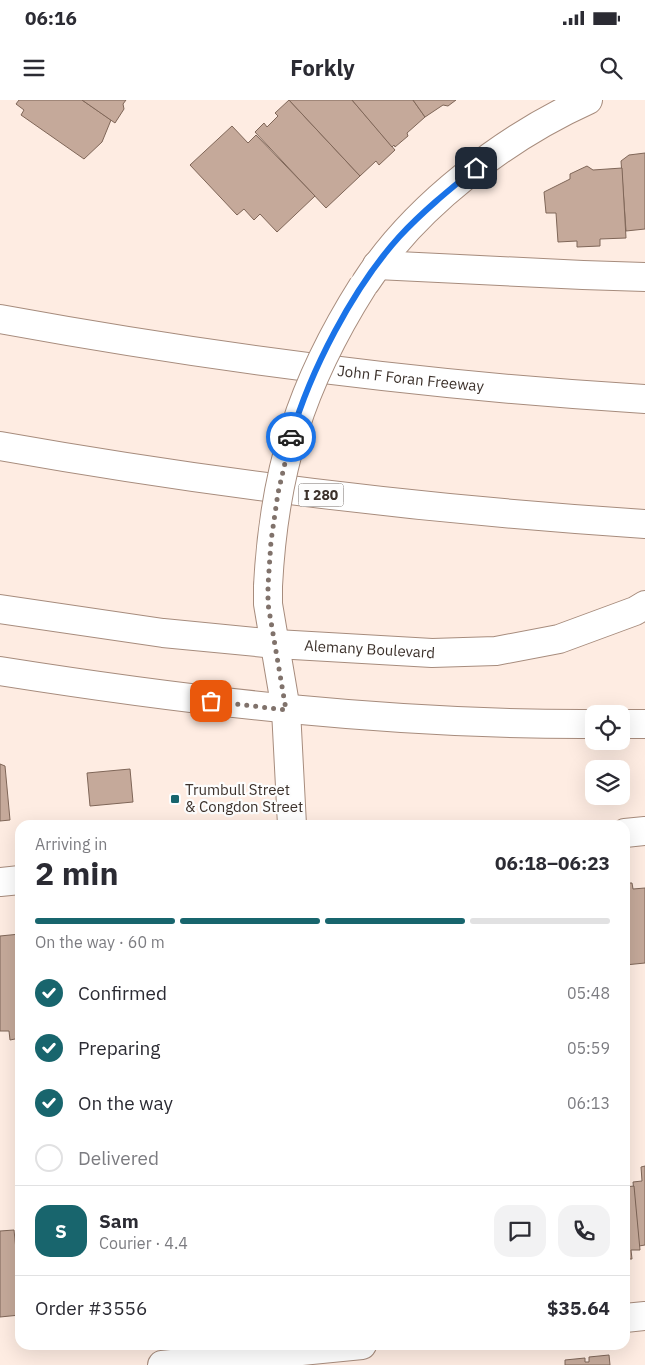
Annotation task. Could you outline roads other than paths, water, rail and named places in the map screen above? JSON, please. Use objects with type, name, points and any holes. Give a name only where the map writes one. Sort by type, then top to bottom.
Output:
[{"type":"main road","points":[[292,820],[286,710],[268,604],[268,586],[272,534],[278,493],[294,429],[304,400],[328,346],[370,276],[400,237],[418,218],[489,158],[545,122],[588,100]]},
{"type":"main road","points":[[370,276],[583,275],[645,277]]},
{"type":"main road","name":"John F Foran Freeway","points":[[0,319],[139,343],[375,375],[470,385],[645,399]]},
{"type":"main road","name":"I 280","points":[[0,446],[156,472],[325,495],[494,513],[645,524]]},
{"type":"main road","name":"Alemany Boulevard","points":[[0,609],[163,633],[276,644],[432,653],[496,651],[559,639],[640,608]]},
{"type":"main road","points":[[0,671],[89,686],[286,710],[519,725],[585,724]]},
{"type":"main road","points":[[630,724],[645,724]]},
{"type":"main road","points":[[630,832],[645,831]]},
{"type":"main road","points":[[0,882],[15,880]]},
{"type":"main road","points":[[630,1318],[645,1316]]},
{"type":"main road","points":[[162,1365],[351,1350]]},
{"type":"place","name":"Trumbull Street & Congdon Street","points":[[175,799]]}]
